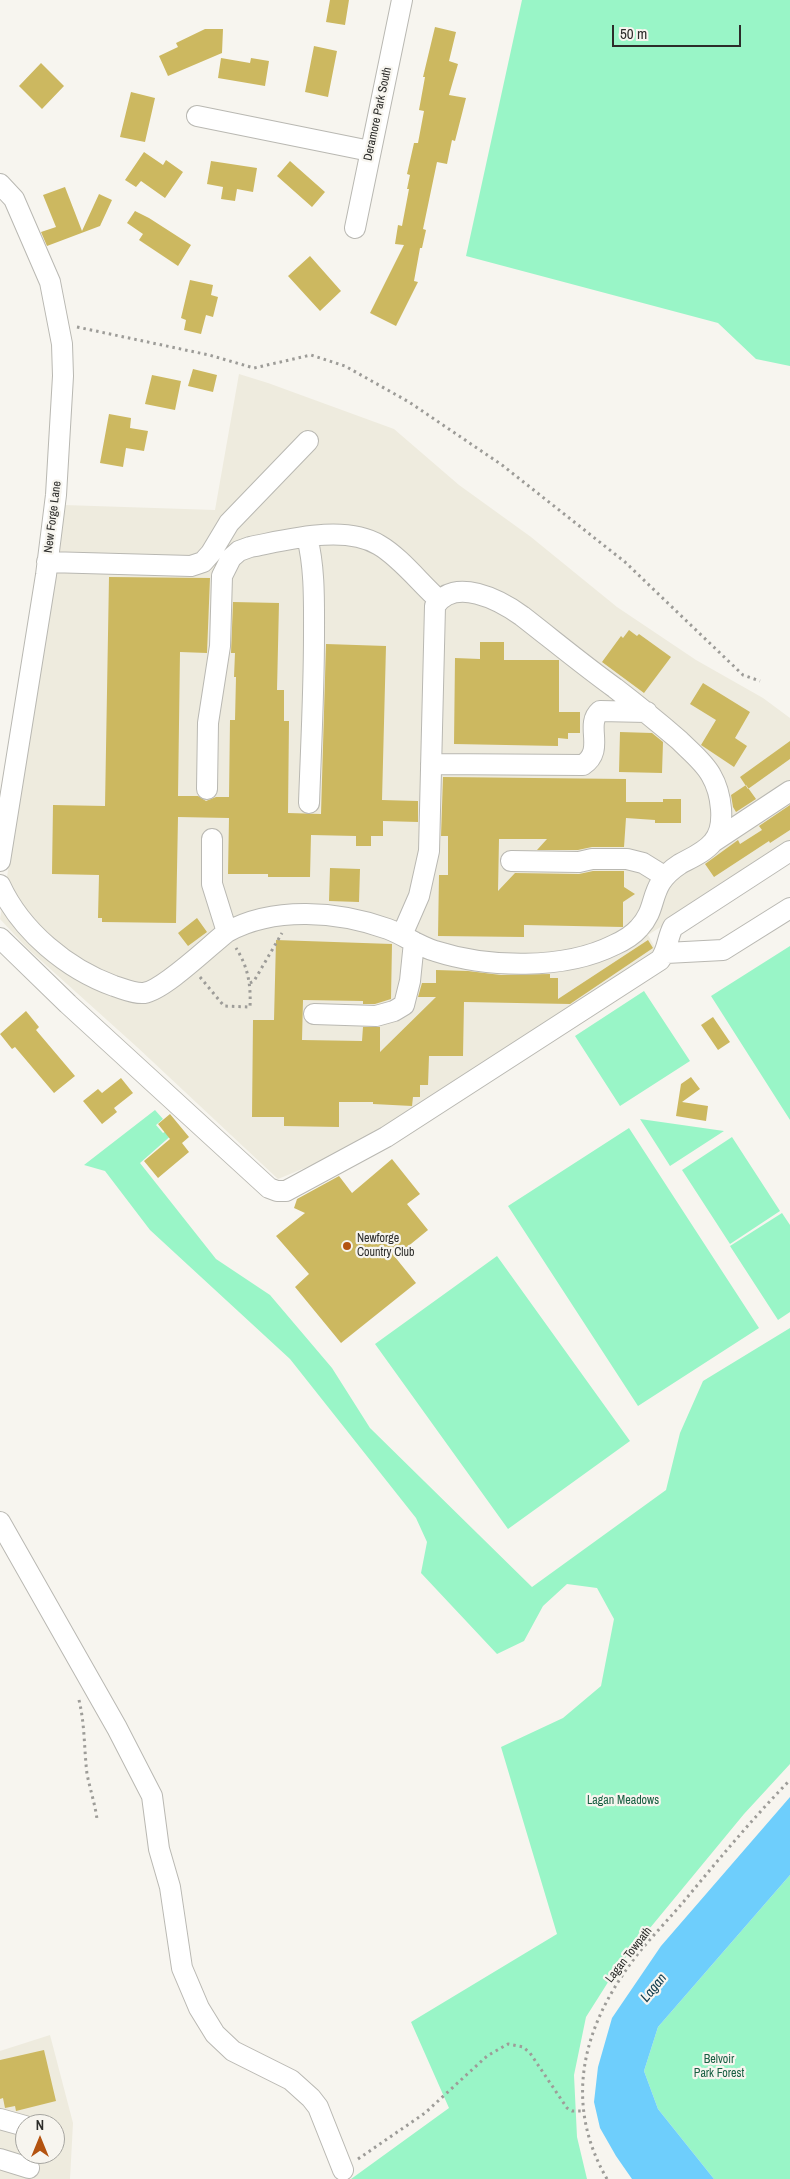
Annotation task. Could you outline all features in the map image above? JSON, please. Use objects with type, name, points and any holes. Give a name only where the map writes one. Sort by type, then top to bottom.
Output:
[{"type":"street","name":"Deramore Park South","points":[[355,228],[402,0]]},
{"type":"street","points":[[197,116],[370,151]]},
{"type":"street","name":"New Forge Lane","points":[[0,184],[14,200],[38,250],[50,282],[62,344],[63,394],[56,495],[47,562],[0,861]]},
{"type":"street","points":[[47,562],[191,566],[203,562],[212,554],[229,523],[308,441]]},
{"type":"street","points":[[207,789],[208,723],[220,646],[222,576],[231,558],[239,551],[250,546],[307,536],[340,534],[377,544],[387,551],[439,600]]},
{"type":"street","points":[[307,536],[311,553],[314,598],[314,668],[309,803]]},
{"type":"street","points":[[314,1014],[376,1016],[394,1011],[404,1005],[410,981],[408,938],[427,865],[434,618],[435,606],[444,595],[463,591],[504,603],[647,712],[691,751],[711,775],[716,788],[720,823],[713,842]]},
{"type":"street","points":[[431,764],[583,765],[589,762],[594,754],[595,719],[600,711],[647,712]]},
{"type":"street","points":[[0,884],[22,920],[56,954],[84,973],[100,981],[133,992],[144,993],[154,990],[227,932],[248,921],[294,914],[350,919],[408,938],[432,950],[446,954],[497,962],[542,963],[579,958],[616,944],[640,928],[646,919],[658,885],[664,876],[790,791]]},
{"type":"street","points":[[212,839],[212,884],[227,932]]},
{"type":"street","points":[[0,938],[68,1004],[269,1188],[277,1191],[286,1191],[386,1137],[660,960],[666,952],[668,935],[673,927],[790,851]]},
{"type":"street","points":[[511,861],[579,862],[592,859],[635,860],[649,866],[664,876]]},
{"type":"street","points":[[666,952],[723,950],[790,908]]},
{"type":"street","points":[[0,1522],[116,1728],[152,1796],[159,1849],[170,1887],[182,1968],[199,2008],[216,2034],[233,2052],[291,2080],[311,2098],[318,2107],[343,2170]]},
{"type":"street","points":[[0,2119],[15,2123]]},
{"type":"street","points":[[0,2158],[29,2168]]},
{"type":"path","points":[[59,324],[209,355],[254,368],[311,355],[345,366],[408,402],[502,465],[625,562],[743,675],[760,681]]},
{"type":"path","points":[[250,983],[254,981],[283,930]]},
{"type":"path","points":[[195,972],[224,1006],[250,1007],[250,983],[245,963],[227,932]]},
{"type":"path","points":[[77,1694],[84,1720],[88,1775],[97,1819]]},
{"type":"path","name":"Lagan Towpath","points":[[607,2179],[597,2158],[586,2126],[581,2090],[585,2057],[598,2015],[622,1974],[750,1822],[790,1780]]},
{"type":"path","points":[[343,2170],[425,2113],[488,2056],[508,2044],[523,2047],[530,2053],[566,2108],[572,2112],[584,2111]]},
{"type":"shaded area","points":[[239,374],[394,429],[459,485],[531,537],[617,607],[696,660],[763,698],[790,718],[790,844],[648,935],[658,953],[351,1149],[278,1179],[137,1047],[27,948],[0,919],[52,603],[64,505],[215,510]]},
{"type":"shaded area","points":[[50,2035],[73,2123],[70,2179],[0,2179],[0,2051]]},
{"type":"green space","points":[[522,0],[790,0],[790,366],[756,359],[718,323],[466,256]]},
{"type":"green space","points":[[790,946],[790,1120],[711,996]]},
{"type":"green space","points":[[644,991],[690,1061],[620,1106],[575,1036]]},
{"type":"green space","name":"Lagan Meadows","points":[[155,1110],[163,1119],[156,1125],[163,1133],[170,1128],[174,1133],[140,1163],[216,1259],[270,1295],[332,1368],[370,1428],[532,1587],[666,1490],[680,1433],[703,1381],[790,1328],[790,1764],[744,1814],[617,1968],[586,2017],[574,2075],[577,2137],[587,2179],[351,2179],[449,2108],[411,2022],[557,1934],[501,1747],[563,1718],[601,1686],[614,1619],[597,1588],[567,1584],[543,1606],[524,1641],[497,1654],[421,1573],[427,1542],[416,1518],[290,1359],[150,1230],[105,1171],[84,1165]]},
{"type":"green space","points":[[640,1119],[724,1131],[670,1166]]},
{"type":"green space","points":[[629,1128],[759,1328],[638,1406],[508,1206]]},
{"type":"green space","points":[[732,1137],[780,1211],[730,1244],[682,1170]]},
{"type":"green space","points":[[782,1213],[790,1225],[790,1312],[778,1320],[730,1246]]},
{"type":"green space","points":[[497,1256],[630,1441],[508,1529],[375,1344]]},
{"type":"green space","name":"Belvoir Park Forest","points":[[790,1875],[790,2179],[714,2179],[658,2109],[644,2071],[658,2027]]},
{"type":"water","name":"Lagan","points":[[790,1797],[790,1875],[658,2027],[644,2071],[658,2109],[714,2179],[632,2179],[600,2128],[594,2102],[598,2067],[612,2018],[661,1946]]},
{"type":"building","points":[[330,0],[349,0],[345,25],[326,22]]},
{"type":"building","points":[[435,27],[456,32],[449,61],[458,64],[449,95],[466,98],[455,141],[452,140],[447,164],[437,162],[423,229],[426,230],[422,248],[420,248],[414,281],[418,282],[396,326],[370,313],[404,245],[395,244],[398,225],[402,226],[409,189],[407,189],[410,175],[407,174],[414,143],[418,143],[424,111],[419,110],[425,77],[423,77]]},
{"type":"building","points":[[205,29],[223,29],[222,53],[168,76],[159,56],[178,47],[176,43]]},
{"type":"building","points":[[314,46],[337,51],[328,97],[305,92]]},
{"type":"building","points":[[221,58],[250,63],[251,58],[269,61],[265,86],[218,78]]},
{"type":"building","points":[[41,63],[64,86],[42,109],[19,86]]},
{"type":"building","points":[[131,92],[155,98],[145,142],[120,137]]},
{"type":"building","points":[[144,152],[163,165],[166,160],[183,172],[165,198],[141,181],[136,187],[125,180]]},
{"type":"building","points":[[211,161],[257,168],[253,192],[237,189],[235,201],[221,199],[223,187],[207,184]]},
{"type":"building","points":[[290,161],[325,192],[312,207],[277,176]]},
{"type":"building","points":[[65,187],[82,231],[99,194],[112,200],[100,226],[47,246],[41,232],[56,227],[43,195]]},
{"type":"building","points":[[135,211],[191,245],[178,266],[139,240],[143,234],[127,223]]},
{"type":"building","points":[[310,256],[341,291],[320,311],[288,276]]},
{"type":"building","points":[[190,280],[213,285],[211,295],[218,297],[213,317],[206,315],[201,334],[184,330],[186,320],[181,318]]},
{"type":"building","points":[[193,369],[217,375],[213,392],[188,386]]},
{"type":"building","points":[[152,375],[181,381],[175,410],[145,404]]},
{"type":"building","points":[[109,414],[131,418],[130,428],[148,431],[144,451],[126,448],[123,467],[100,463]]},
{"type":"building","points":[[109,577],[210,578],[207,653],[180,652],[178,796],[198,796],[206,801],[216,797],[229,797],[230,720],[235,720],[236,677],[234,677],[235,653],[231,653],[233,602],[279,603],[277,690],[284,690],[284,721],[289,721],[288,813],[321,814],[326,644],[386,646],[382,800],[418,801],[418,822],[383,821],[383,836],[371,836],[371,846],[356,846],[356,836],[311,835],[310,877],[268,877],[268,874],[228,874],[229,818],[178,817],[176,923],[102,922],[102,918],[98,918],[99,875],[52,874],[53,805],[105,806]]},
{"type":"building","points":[[629,630],[637,636],[639,634],[671,657],[644,693],[602,662],[621,636],[623,638]]},
{"type":"building","points":[[480,642],[504,642],[504,660],[559,660],[559,712],[580,712],[580,733],[568,733],[568,739],[558,738],[558,746],[454,744],[455,658],[480,659]]},
{"type":"building","points":[[703,683],[750,712],[735,738],[747,746],[734,767],[701,745],[716,720],[690,704]]},
{"type":"building","points":[[620,732],[652,733],[663,742],[662,773],[619,772]]},
{"type":"building","points":[[790,741],[790,759],[748,789],[740,777]]},
{"type":"building","points":[[443,777],[626,779],[626,802],[663,802],[663,799],[681,799],[681,823],[655,823],[655,820],[626,818],[624,847],[537,850],[547,839],[499,839],[498,891],[515,873],[579,874],[593,871],[624,871],[624,887],[635,894],[623,902],[623,927],[524,925],[524,937],[438,936],[439,875],[448,875],[448,836],[441,836]]},
{"type":"building","points":[[746,785],[756,799],[736,812],[731,795]]},
{"type":"building","points":[[790,805],[790,830],[770,843],[769,841],[714,877],[705,864],[738,840],[740,844],[762,830],[759,826]]},
{"type":"building","points":[[330,868],[360,869],[359,902],[329,901]]},
{"type":"building","points":[[197,918],[207,932],[188,946],[178,933]]},
{"type":"building","points":[[276,940],[392,944],[391,999],[375,1004],[363,1004],[363,1001],[303,1000],[302,1040],[362,1041],[363,1027],[380,1027],[380,1052],[436,997],[418,997],[422,983],[436,983],[436,970],[501,975],[550,974],[550,978],[558,978],[558,999],[648,940],[653,948],[570,1004],[464,1002],[463,1056],[429,1056],[428,1085],[420,1085],[420,1097],[413,1097],[412,1106],[373,1104],[373,1102],[339,1102],[339,1127],[284,1126],[284,1117],[252,1117],[253,1020],[274,1020]]},
{"type":"building","points":[[26,1011],[39,1027],[36,1030],[75,1076],[54,1093],[15,1047],[12,1049],[0,1034]]},
{"type":"building","points":[[713,1017],[730,1042],[718,1050],[701,1025]]},
{"type":"building","points":[[691,1077],[700,1089],[682,1102],[708,1106],[706,1121],[676,1116],[681,1084]]},
{"type":"building","points":[[121,1078],[133,1093],[114,1108],[117,1112],[102,1124],[83,1101],[98,1089],[102,1093]]},
{"type":"building","points":[[170,1114],[189,1137],[182,1143],[189,1152],[158,1178],[144,1161],[170,1139],[158,1124]]},
{"type":"building","name":"Newforge Country Club","points":[[392,1159],[420,1194],[407,1204],[428,1230],[395,1257],[416,1283],[341,1343],[295,1287],[309,1274],[276,1236],[305,1213],[294,1208],[297,1199],[339,1176],[352,1193]]},
{"type":"building","points":[[44,2050],[56,2101],[16,2111],[15,2106],[5,2108],[3,2098],[0,2099],[0,2060]]},
{"type":"place","name":"Newforge Country Club","points":[[347,1246]]}]
